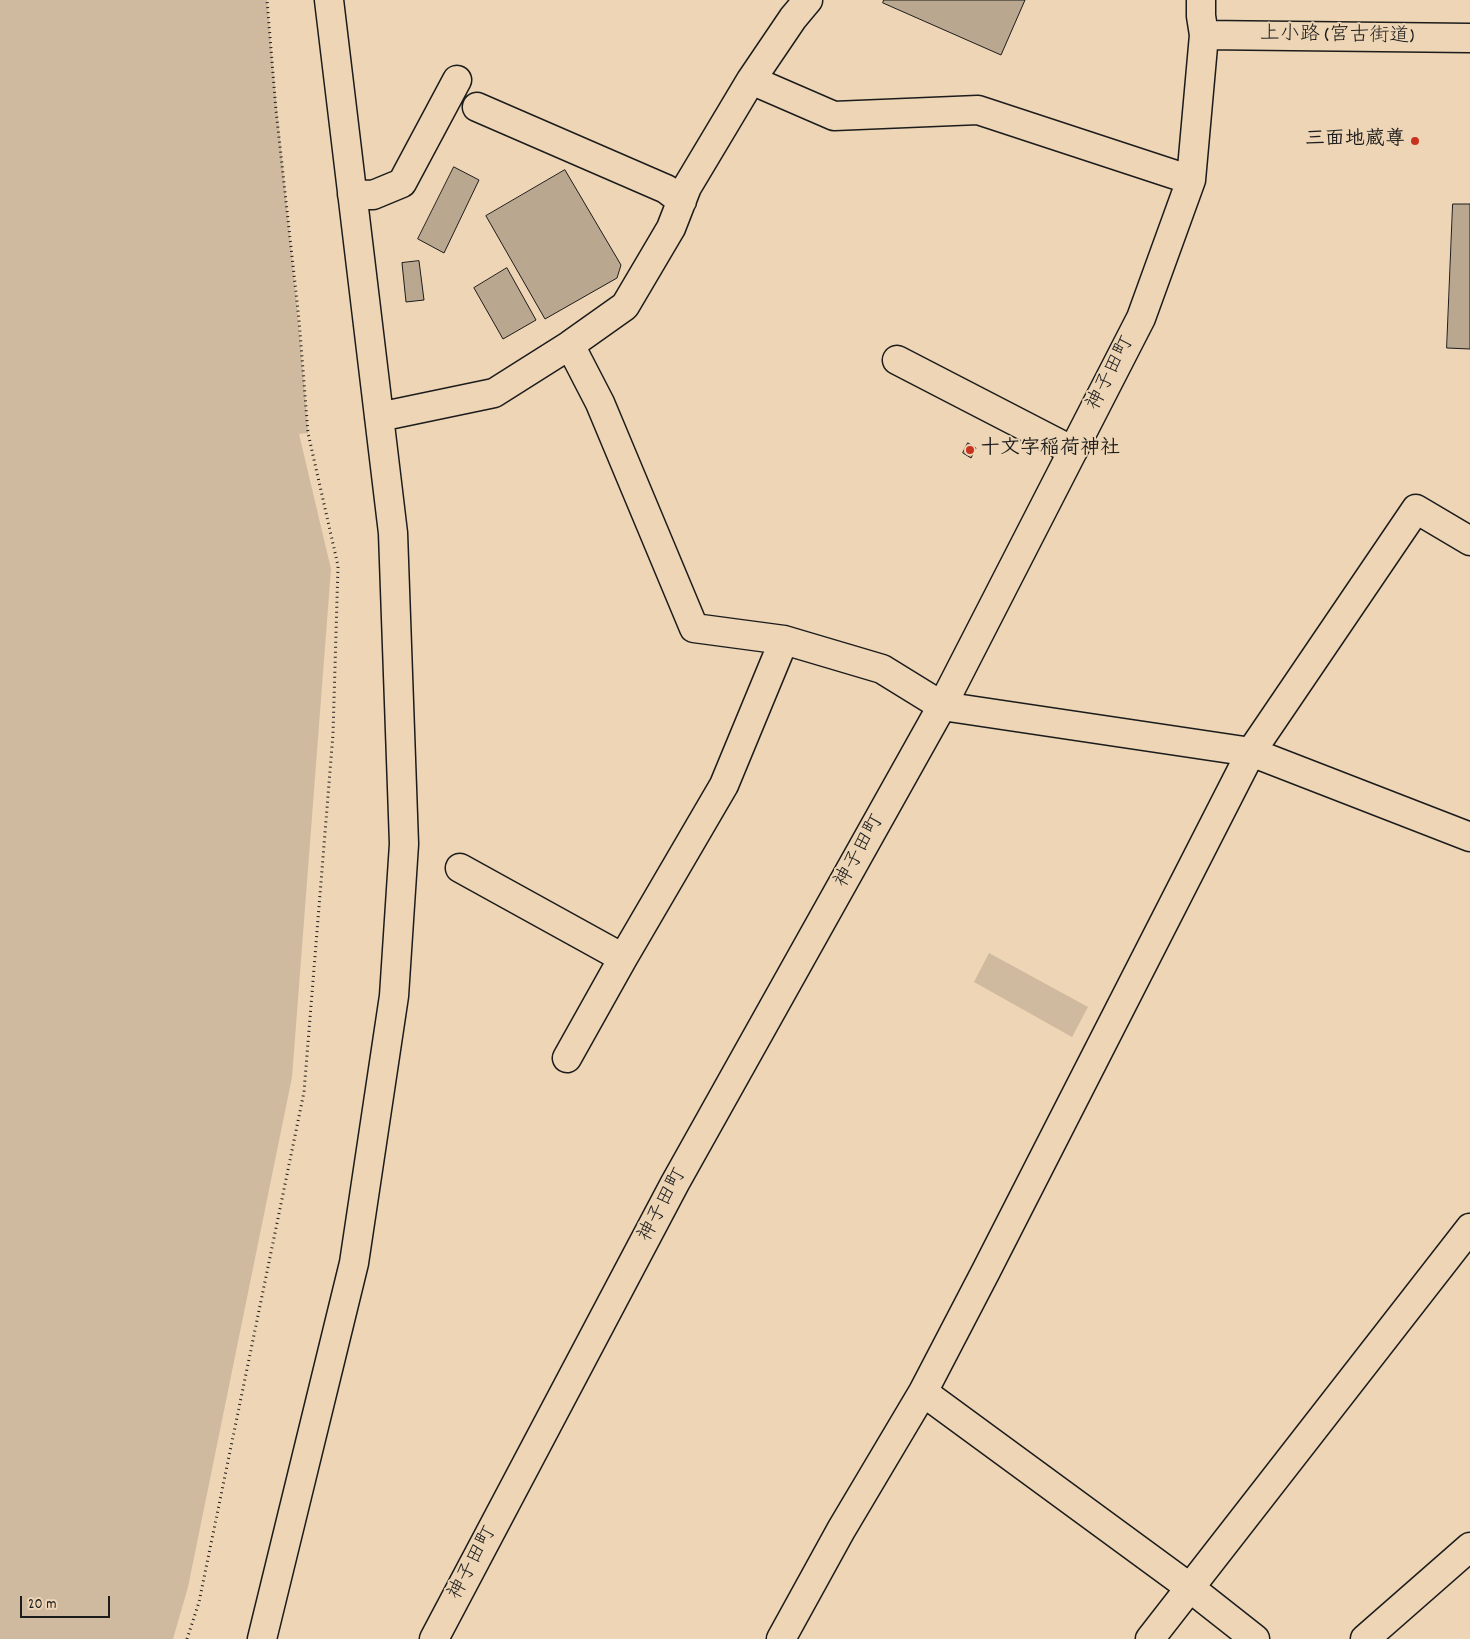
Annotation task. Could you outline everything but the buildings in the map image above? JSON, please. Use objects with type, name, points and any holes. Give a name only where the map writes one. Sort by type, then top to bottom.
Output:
[{"type":"street","points":[[262,1639],[354,1263],[394,996],[404,844],[393,533],[329,0]]},
{"type":"street","points":[[379,417],[494,393],[570,345],[624,306],[671,228],[687,186],[751,80],[793,18],[808,0]]},
{"type":"street","name":"神子田町","points":[[434,1639],[675,1184],[942,706],[1141,318],[1191,180],[1204,35],[1201,0]]},
{"type":"street","name":"上小路 (宮古街道)","points":[[1204,35],[1470,38]]},
{"type":"street","points":[[352,194],[373,195],[402,183],[457,80]]},
{"type":"street","points":[[751,80],[834,116],[978,110],[1191,180]]},
{"type":"street","points":[[477,107],[666,190],[682,202]]},
{"type":"street","points":[[570,345],[600,403],[694,628],[784,640],[882,669],[942,706],[1250,752],[1470,837]]},
{"type":"street","points":[[897,360],[1073,452]]},
{"type":"street","points":[[781,1639],[841,1530],[923,1392],[1250,752],[1416,509],[1470,541]]},
{"type":"street","points":[[567,1058],[724,785],[784,640]]},
{"type":"street","points":[[460,868],[623,958]]},
{"type":"street","points":[[1150,1639],[1470,1228]]},
{"type":"street","points":[[923,1392],[1189,1587],[1255,1639]]},
{"type":"street","points":[[1365,1639],[1470,1547]]},
{"type":"path","points":[[187,1639],[199,1602],[304,1092],[333,734],[338,566],[308,432],[299,320],[276,110],[267,0]]},
{"type":"shaded area","points":[[0,0],[267,0],[308,433],[299,434],[331,569],[292,1077],[188,1587],[173,1639],[0,1639]]},
{"type":"shaded area","points":[[989,953],[1088,1007],[1072,1037],[974,982]]},
{"type":"place","name":"三面地蔵尊","points":[[1415,141]]},
{"type":"place","name":"十文字稲荷神社","points":[[970,450]]}]
